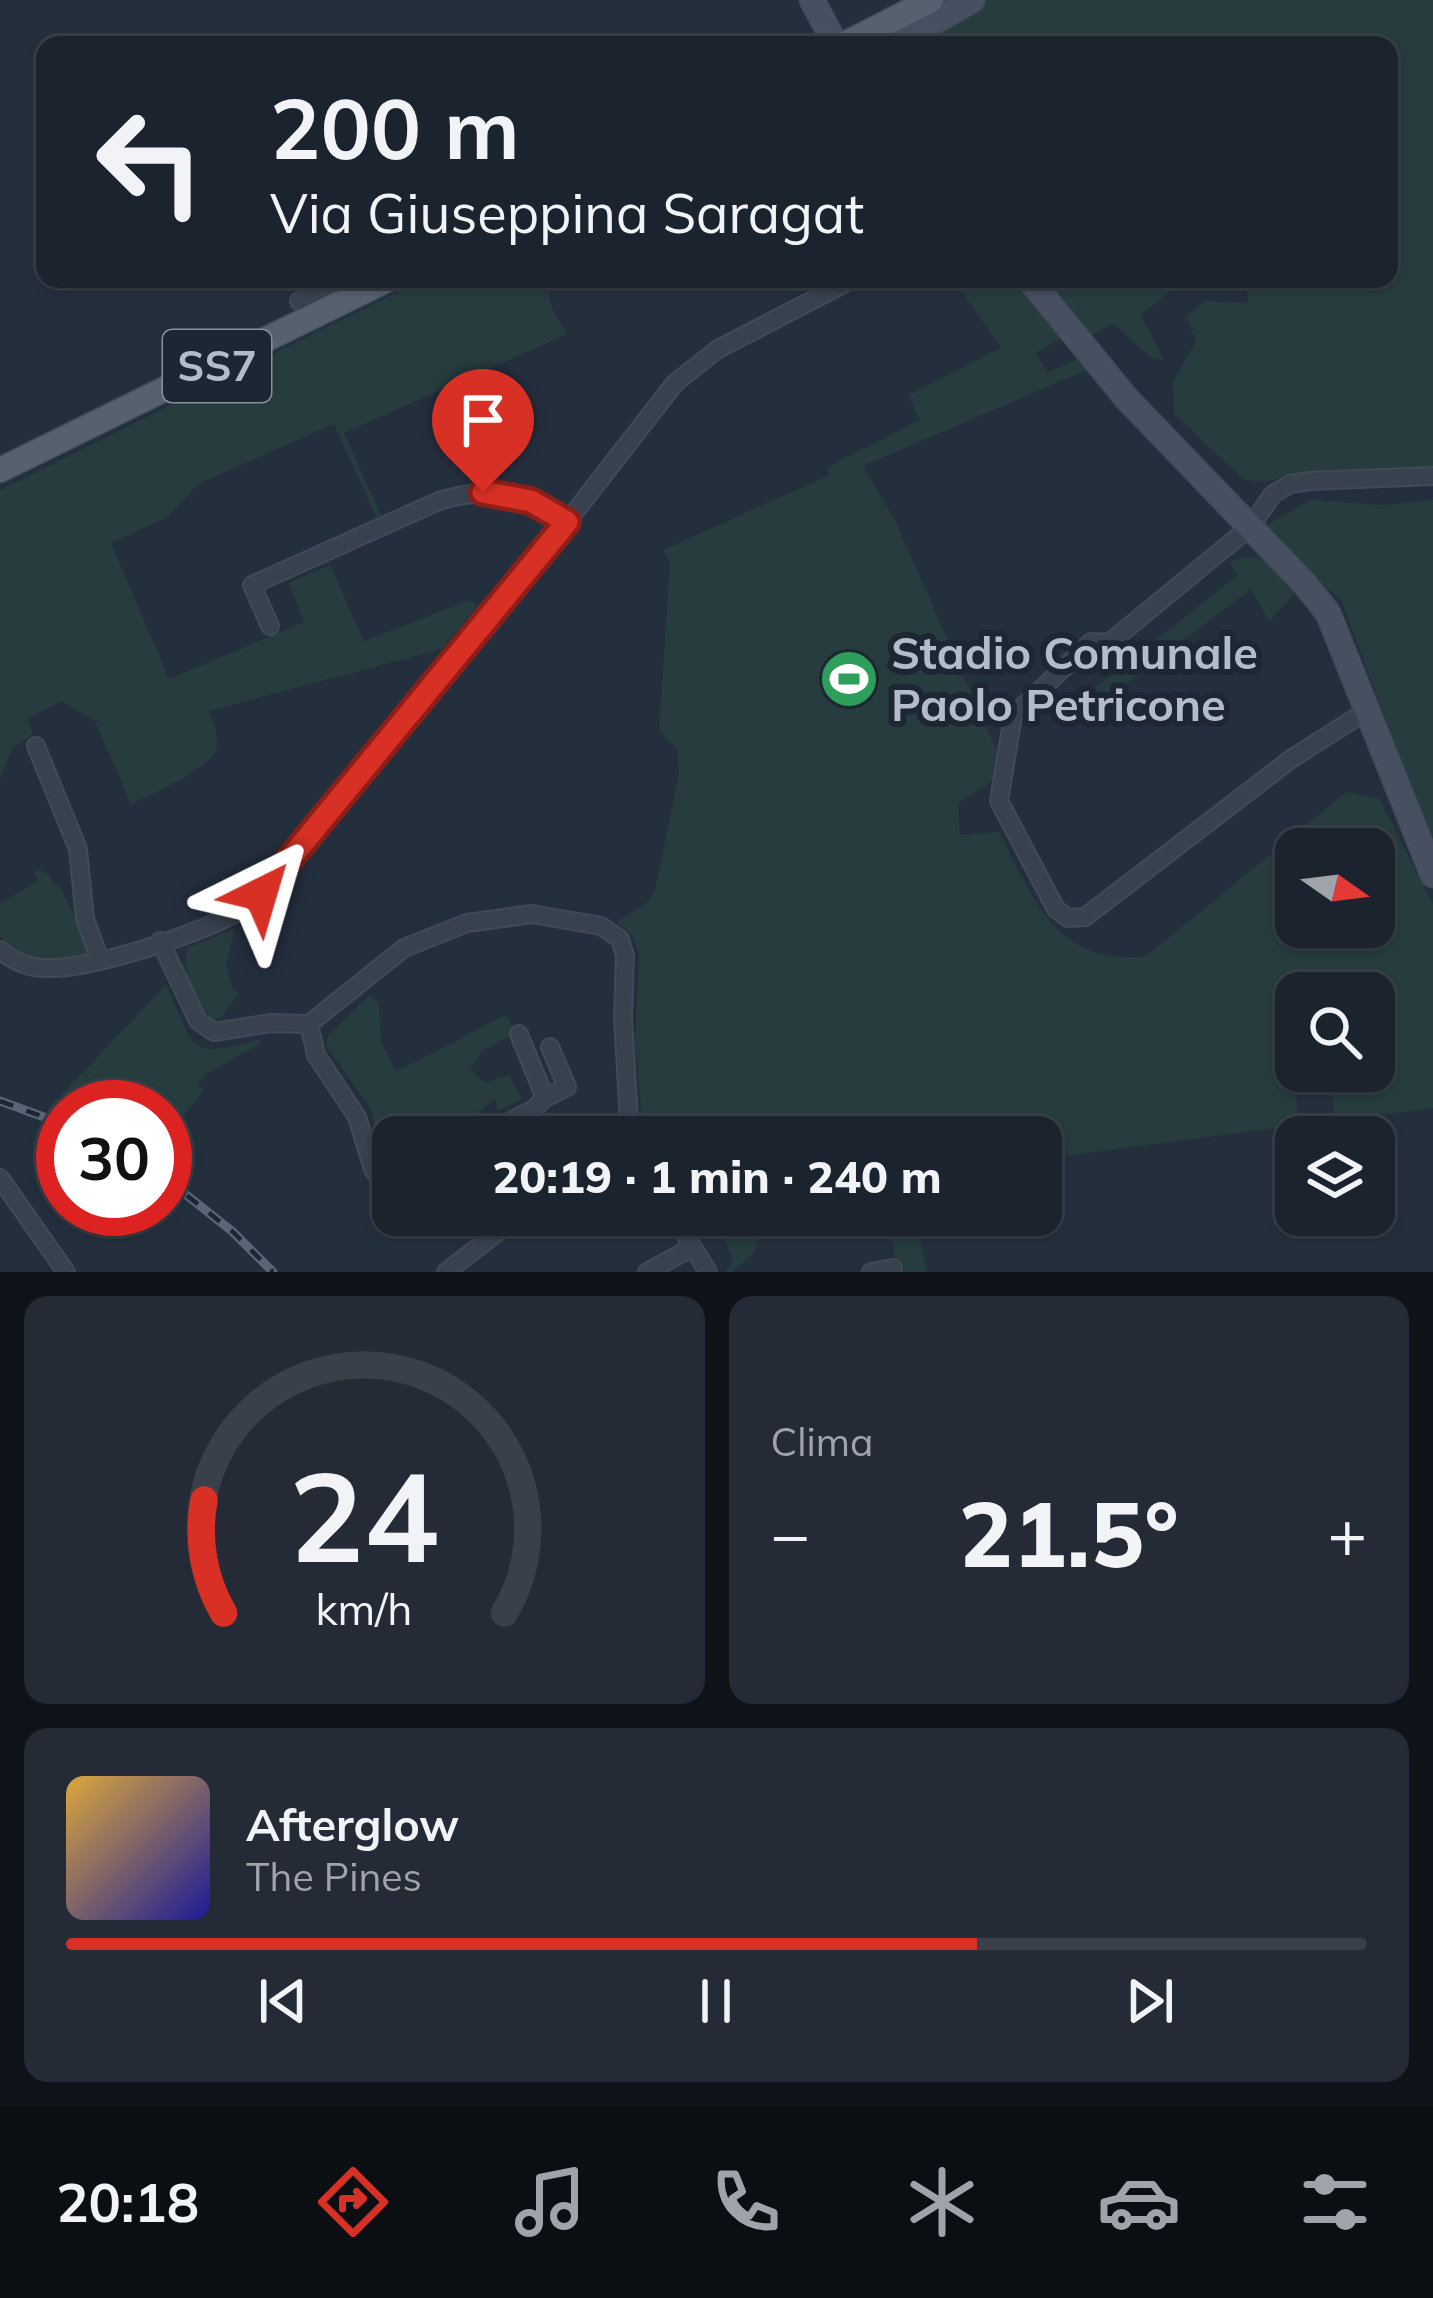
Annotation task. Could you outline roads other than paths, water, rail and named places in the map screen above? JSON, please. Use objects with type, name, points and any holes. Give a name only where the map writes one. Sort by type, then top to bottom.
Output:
[{"type":"main road","points":[[858,36],[931,0]]},
{"type":"main road","name":"SS7","points":[[0,470],[370,288]]},
{"type":"street","points":[[812,0],[834,36]]},
{"type":"street","points":[[909,36],[971,0]]},
{"type":"street","points":[[299,301],[323,288]]},
{"type":"street","points":[[0,950],[18,962],[43,968],[100,960],[222,921],[261,894],[689,370],[718,349],[836,288]]},
{"type":"street","points":[[1037,288],[1127,399],[1328,614],[1433,875]]},
{"type":"street","points":[[1367,710],[1291,759],[1090,915],[1073,919],[1063,915],[998,801],[1013,716],[1091,643],[1108,643],[1250,527],[1265,502],[1290,484],[1433,476]]},
{"type":"street","points":[[270,626],[252,585],[439,501],[469,493],[502,493],[531,501],[567,522]]},
{"type":"street","points":[[36,746],[78,849],[85,919],[100,960]]},
{"type":"street","points":[[160,941],[192,1010],[206,1029],[220,1032],[272,1023],[309,1024],[404,949],[457,925],[532,914],[601,926],[620,939],[625,956],[626,1116]]},
{"type":"street","points":[[309,1024],[316,1055],[357,1118],[372,1166]]},
{"type":"street","points":[[519,1034],[545,1098]]},
{"type":"street","points":[[520,1116],[567,1087],[550,1047]]},
{"type":"street","points":[[0,1178],[65,1272]]},
{"type":"street","points":[[446,1272],[493,1236]]},
{"type":"street","points":[[686,1236],[708,1272]]},
{"type":"street","points":[[647,1272],[693,1247]]},
{"type":"street","points":[[871,1272],[893,1268]]},
{"type":"railway","points":[[0,1101],[36,1114]]},
{"type":"railway","points":[[192,1199],[273,1272]]},
{"type":"place","name":"Stadio Comunale Paolo Petricone","points":[[849,679]]}]
